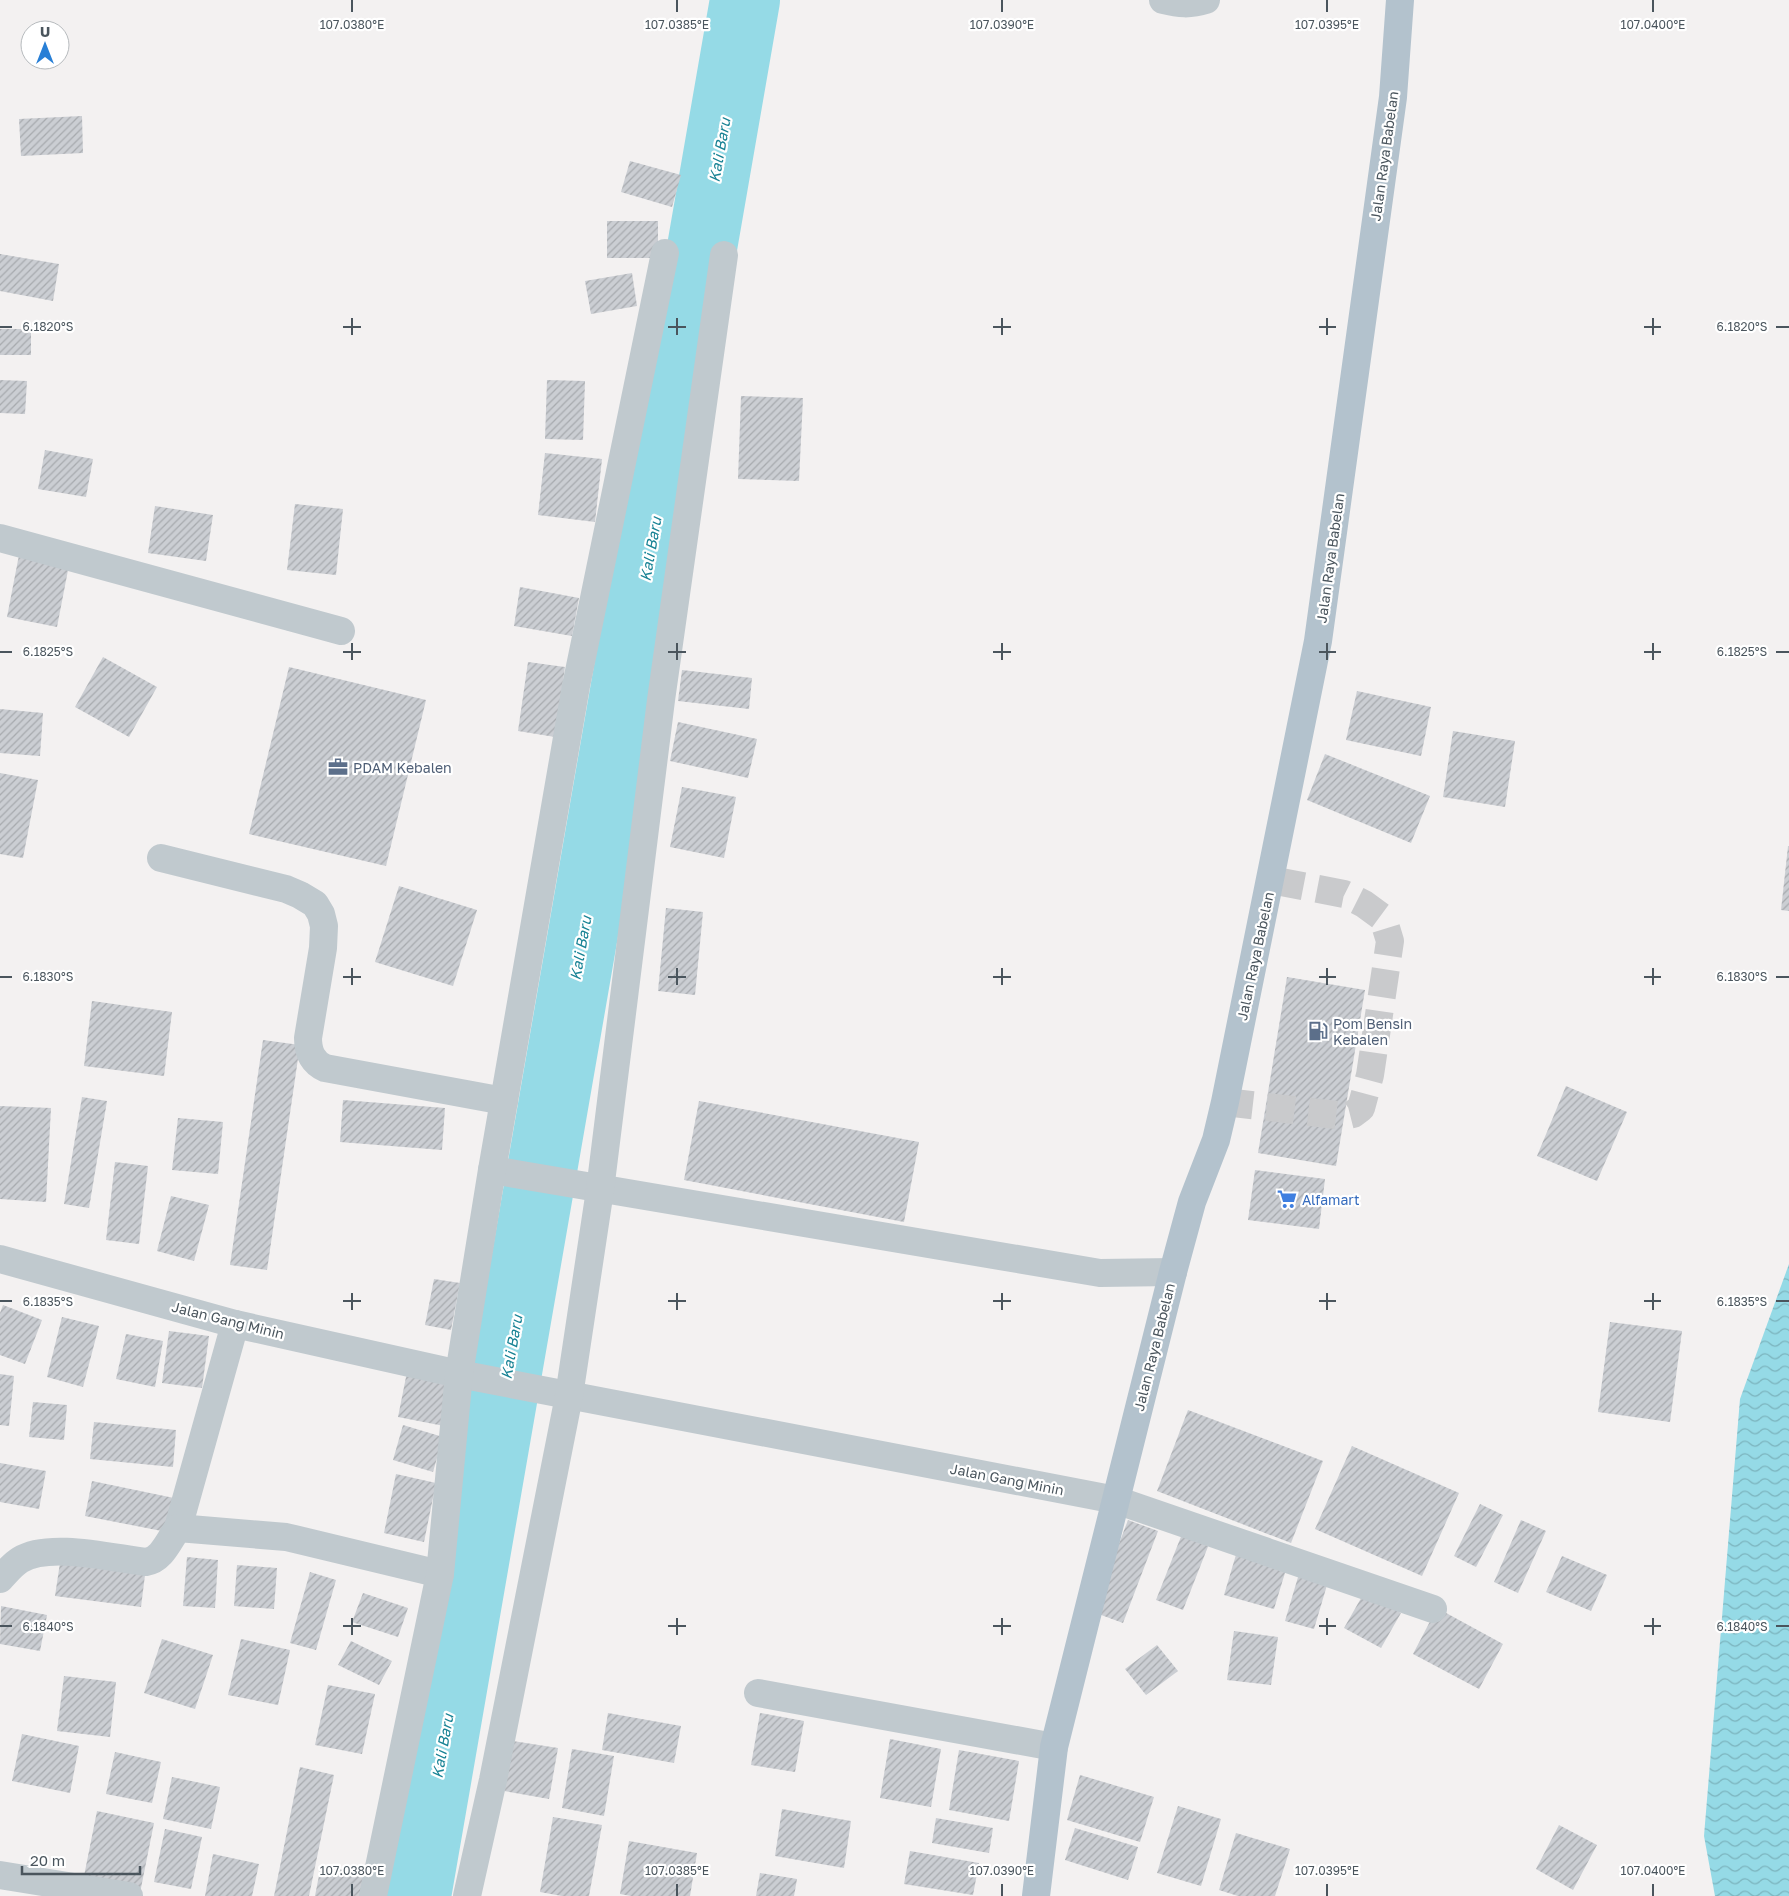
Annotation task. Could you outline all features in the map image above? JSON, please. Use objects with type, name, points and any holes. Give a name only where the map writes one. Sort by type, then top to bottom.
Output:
[{"type":"main road","name":"Jalan Raya Babelan","points":[[1036,1896],[1054,1747],[1173,1272],[1192,1202],[1216,1140],[1318,641],[1393,97],[1400,0]]},
{"type":"street","points":[[1163,0],[1180,4],[1195,4],[1206,0]]},
{"type":"street","points":[[373,1896],[440,1574],[472,1376],[492,1170],[583,644],[665,253]]},
{"type":"street","points":[[467,1896],[493,1780],[559,1394],[724,255]]},
{"type":"street","points":[[0,538],[342,631]]},
{"type":"street","points":[[161,858],[286,889],[315,904],[321,914],[324,937],[308,1038],[308,1048],[316,1064],[325,1068],[504,1101]]},
{"type":"street","points":[[492,1170],[589,1188],[1100,1273],[1173,1272]]},
{"type":"street","name":"Jalan Gang Minin","points":[[0,1259],[236,1324],[472,1376],[1116,1500],[1433,1609]]},
{"type":"street","points":[[0,1579],[20,1560],[39,1554],[60,1551],[146,1562],[157,1558],[178,1528],[236,1324]]},
{"type":"street","points":[[178,1528],[286,1537],[440,1574]]},
{"type":"street","points":[[758,1693],[1054,1747]]},
{"type":"street","points":[[0,1875],[129,1896]]},
{"type":"water","points":[[1789,1264],[1789,1896],[1715,1896],[1704,1836],[1740,1399]]},
{"type":"building","points":[[82,116],[83,153],[21,156],[19,119]]},
{"type":"building","points":[[630,161],[681,175],[672,207],[621,192]]},
{"type":"building","points":[[607,221],[658,221],[658,258],[607,258]]},
{"type":"building","points":[[0,254],[59,264],[53,301],[0,291]]},
{"type":"building","points":[[632,273],[637,306],[591,314],[585,281]]},
{"type":"building","points":[[0,329],[31,329],[31,355],[0,355]]},
{"type":"building","points":[[0,380],[27,381],[25,414],[0,413]]},
{"type":"building","points":[[547,380],[585,381],[583,440],[545,439]]},
{"type":"building","points":[[741,396],[803,398],[799,481],[738,479]]},
{"type":"building","points":[[45,450],[93,459],[86,497],[38,489]]},
{"type":"building","points":[[545,453],[602,459],[595,522],[538,515]]},
{"type":"building","points":[[295,504],[343,509],[336,575],[287,570]]},
{"type":"building","points":[[155,506],[213,515],[206,561],[148,553]]},
{"type":"building","points":[[19,555],[69,565],[57,627],[7,617]]},
{"type":"building","points":[[520,587],[579,598],[572,636],[514,626]]},
{"type":"building","points":[[103,657],[157,687],[129,737],[75,707]]},
{"type":"building","points":[[528,662],[565,667],[555,737],[518,731]]},
{"type":"building","name":"PDAM Kebalen","points":[[289,667],[426,700],[386,866],[249,834]]},
{"type":"building","points":[[682,670],[752,678],[749,709],[678,701]]},
{"type":"building","points":[[1357,691],[1431,707],[1421,756],[1346,740]]},
{"type":"building","points":[[0,709],[43,713],[40,756],[0,753]]},
{"type":"building","points":[[678,722],[757,739],[748,778],[670,761]]},
{"type":"building","points":[[1453,731],[1515,741],[1505,807],[1443,797]]},
{"type":"building","points":[[1325,754],[1430,796],[1411,843],[1307,800]]},
{"type":"building","points":[[0,773],[38,780],[23,858],[0,854]]},
{"type":"building","points":[[682,787],[736,797],[724,858],[670,847]]},
{"type":"building","points":[[1789,846],[1789,911],[1781,910]]},
{"type":"building","points":[[399,886],[477,910],[453,986],[375,962]]},
{"type":"building","points":[[666,908],[703,912],[695,995],[658,991]]},
{"type":"building","name":"Pom Bensin Kebalen","points":[[1287,977],[1365,990],[1336,1166],[1258,1153]]},
{"type":"building","points":[[92,1001],[172,1012],[164,1076],[84,1066]]},
{"type":"building","points":[[263,1040],[300,1045],[267,1270],[230,1265]]},
{"type":"building","points":[[1566,1086],[1627,1112],[1597,1181],[1537,1156]]},
{"type":"building","points":[[82,1097],[107,1101],[89,1208],[64,1204]]},
{"type":"building","points":[[343,1100],[445,1108],[442,1150],[340,1142]]},
{"type":"building","points":[[699,1101],[919,1142],[904,1222],[684,1180]]},
{"type":"building","points":[[0,1106],[51,1108],[46,1202],[0,1199]]},
{"type":"building","points":[[178,1118],[223,1122],[218,1174],[172,1170]]},
{"type":"building","points":[[115,1162],[148,1166],[139,1244],[106,1240]]},
{"type":"building","name":"Alfamart","points":[[1255,1170],[1325,1179],[1319,1229],[1248,1220]]},
{"type":"building","points":[[171,1196],[209,1205],[194,1261],[157,1251]]},
{"type":"building","points":[[434,1279],[460,1283],[451,1330],[425,1325]]},
{"type":"building","points":[[3,1305],[42,1320],[25,1364],[0,1355],[0,1313]]},
{"type":"building","points":[[62,1317],[99,1326],[83,1387],[47,1377]]},
{"type":"building","points":[[1610,1322],[1682,1331],[1670,1422],[1598,1412]]},
{"type":"building","points":[[169,1331],[209,1336],[202,1388],[162,1383]]},
{"type":"building","points":[[126,1334],[163,1341],[155,1387],[116,1379]]},
{"type":"building","points":[[407,1372],[453,1381],[444,1426],[398,1417]]},
{"type":"building","points":[[0,1374],[14,1376],[9,1426],[0,1425]]},
{"type":"building","points":[[33,1402],[67,1405],[64,1440],[29,1437]]},
{"type":"building","points":[[1188,1410],[1323,1461],[1291,1543],[1157,1491]]},
{"type":"building","points":[[94,1422],[176,1430],[173,1467],[90,1459]]},
{"type":"building","points":[[403,1425],[443,1437],[433,1472],[393,1460]]},
{"type":"building","points":[[1352,1446],[1459,1493],[1422,1576],[1315,1529]]},
{"type":"building","points":[[0,1463],[46,1471],[39,1509],[0,1502]]},
{"type":"building","points":[[396,1474],[436,1483],[424,1542],[384,1533]]},
{"type":"building","points":[[92,1481],[174,1498],[167,1532],[85,1516]]},
{"type":"building","points":[[1480,1504],[1503,1515],[1476,1567],[1454,1556]]},
{"type":"building","points":[[1128,1520],[1158,1531],[1123,1623],[1093,1612]]},
{"type":"building","points":[[1521,1520],[1546,1531],[1518,1593],[1494,1582]]},
{"type":"building","points":[[1184,1529],[1211,1539],[1183,1610],[1156,1600]]},
{"type":"building","points":[[1238,1548],[1288,1563],[1274,1609],[1224,1595]]},
{"type":"building","points":[[61,1556],[146,1567],[141,1607],[55,1596]]},
{"type":"building","points":[[1562,1556],[1607,1575],[1591,1611],[1546,1592]]},
{"type":"building","points":[[187,1557],[218,1560],[215,1608],[183,1606]]},
{"type":"building","points":[[237,1565],[277,1568],[274,1609],[234,1606]]},
{"type":"building","points":[[1301,1567],[1330,1575],[1314,1629],[1285,1621]]},
{"type":"building","points":[[310,1572],[336,1580],[316,1650],[290,1643]]},
{"type":"building","points":[[363,1593],[408,1608],[398,1637],[352,1622]]},
{"type":"building","points":[[1364,1593],[1401,1613],[1381,1648],[1344,1628]]},
{"type":"building","points":[[1,1606],[47,1615],[40,1651],[0,1644]]},
{"type":"building","points":[[1437,1608],[1503,1644],[1479,1689],[1413,1654]]},
{"type":"building","points":[[1234,1631],[1278,1637],[1271,1685],[1227,1680]]},
{"type":"building","points":[[162,1639],[213,1655],[195,1709],[144,1693]]},
{"type":"building","points":[[241,1639],[290,1650],[278,1705],[228,1695]]},
{"type":"building","points":[[351,1641],[392,1661],[379,1685],[338,1665]]},
{"type":"building","points":[[1157,1645],[1178,1671],[1146,1695],[1125,1669]]},
{"type":"building","points":[[64,1676],[116,1682],[110,1737],[57,1731]]},
{"type":"building","points":[[328,1685],[375,1694],[362,1754],[315,1745]]},
{"type":"building","points":[[608,1713],[681,1726],[674,1763],[602,1750]]},
{"type":"building","points":[[760,1713],[804,1721],[795,1772],[751,1765]]},
{"type":"building","points":[[22,1734],[79,1746],[70,1793],[12,1781]]},
{"type":"building","points":[[890,1739],[941,1749],[931,1807],[880,1798]]},
{"type":"building","points":[[513,1741],[558,1748],[549,1799],[504,1791]]},
{"type":"building","points":[[572,1749],[614,1756],[604,1816],[562,1808]]},
{"type":"building","points":[[959,1750],[1019,1761],[1009,1821],[949,1810]]},
{"type":"building","points":[[115,1752],[161,1762],[152,1803],[106,1794]]},
{"type":"building","points":[[300,1767],[334,1775],[309,1896],[274,1896]]},
{"type":"building","points":[[1080,1775],[1154,1797],[1140,1842],[1067,1820]]},
{"type":"building","points":[[172,1777],[220,1787],[211,1829],[163,1819]]},
{"type":"building","points":[[1178,1806],[1221,1819],[1201,1886],[1157,1873]]},
{"type":"building","points":[[782,1809],[851,1821],[844,1868],[775,1856]]},
{"type":"building","points":[[97,1811],[154,1823],[140,1893],[83,1881]]},
{"type":"building","points":[[553,1817],[602,1825],[589,1896],[562,1896],[540,1892]]},
{"type":"building","points":[[936,1818],[993,1828],[989,1853],[932,1843]]},
{"type":"building","points":[[1559,1825],[1597,1845],[1573,1890],[1536,1869]]},
{"type":"building","points":[[1075,1828],[1138,1847],[1128,1880],[1065,1860]]},
{"type":"building","points":[[165,1829],[202,1837],[191,1889],[154,1882]]},
{"type":"building","points":[[1236,1833],[1290,1849],[1275,1896],[1238,1896],[1219,1890]]},
{"type":"building","points":[[629,1841],[697,1853],[690,1896],[631,1896],[620,1894]]},
{"type":"building","points":[[910,1851],[979,1863],[973,1895],[904,1884]]},
{"type":"building","points":[[213,1854],[259,1864],[252,1896],[205,1896]]},
{"type":"building","points":[[321,1865],[367,1875],[363,1896],[315,1896]]},
{"type":"building","points":[[760,1873],[797,1879],[794,1896],[756,1896]]},
{"type":"waterway","name":"Kali Baru","points":[[416,1896],[745,0]]},
{"type":"tunnel","points":[[1225,1102],[1345,1116],[1353,1114],[1361,1108],[1370,1075],[1390,941],[1383,918],[1364,904],[1344,894],[1271,880]]},
{"type":"place","name":"PDAM Kebalen","points":[[338,767]]},
{"type":"place","name":"Pom Bensin Kebalen","points":[[1318,1031]]},
{"type":"place","name":"Alfamart","points":[[1287,1199]]}]
